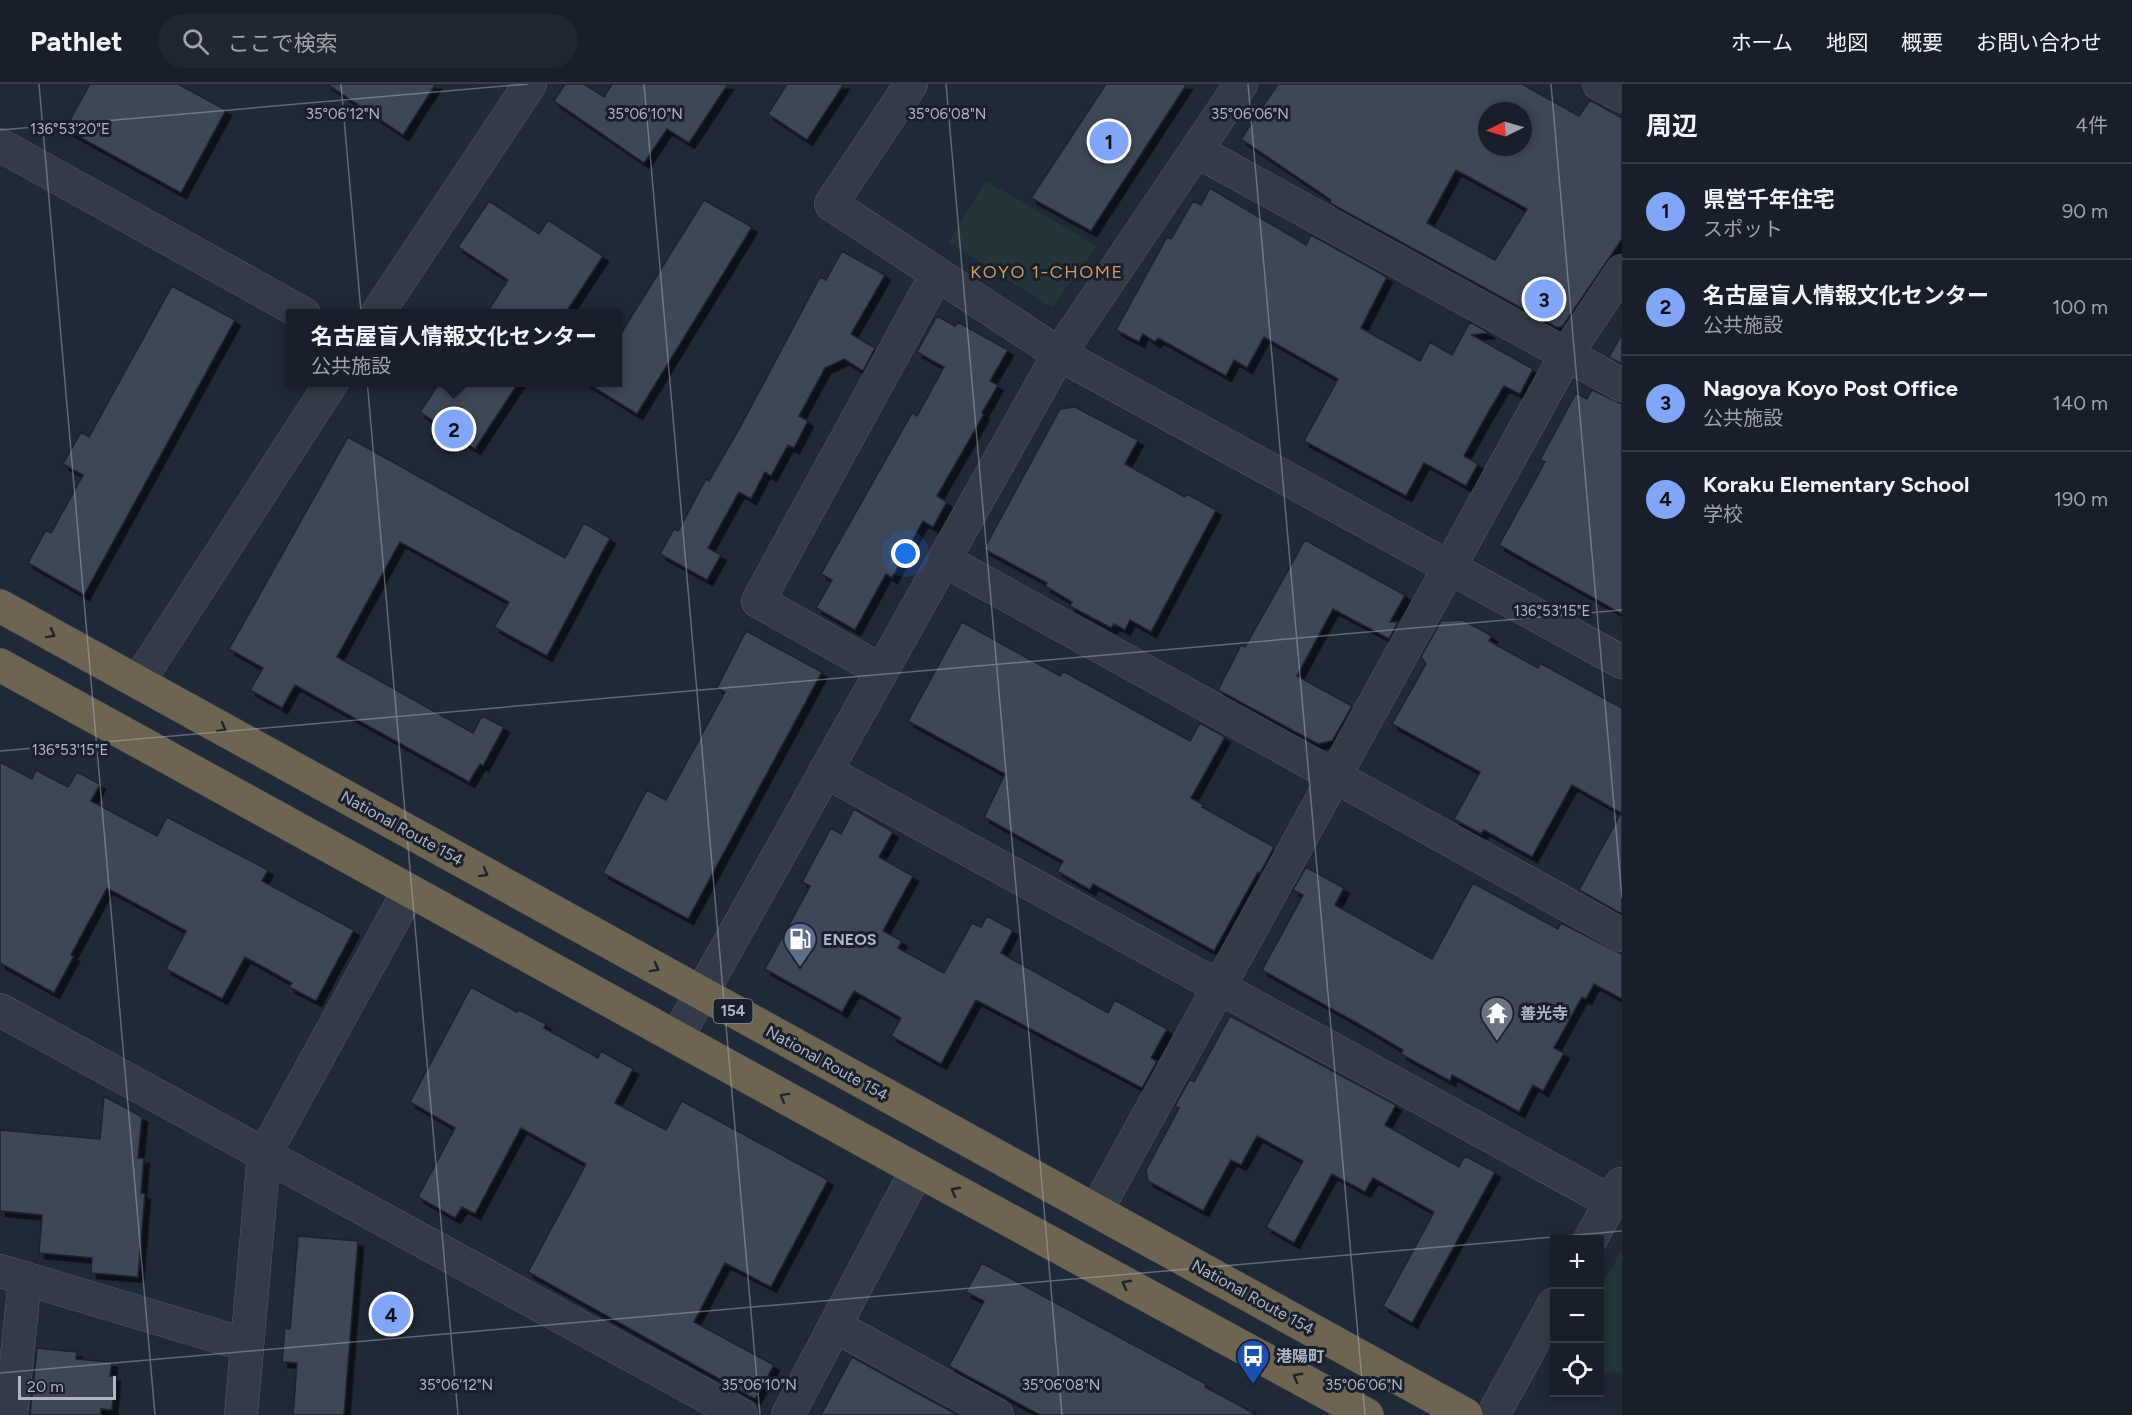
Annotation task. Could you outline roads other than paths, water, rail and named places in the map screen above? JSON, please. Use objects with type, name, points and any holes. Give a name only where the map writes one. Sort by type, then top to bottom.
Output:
[{"type":"highway","name":"National Route 154","points":[[0,606],[1466,1415]]},
{"type":"highway","points":[[0,665],[916,1170],[1367,1415]]},
{"type":"street","points":[[380,309],[530,84]]},
{"type":"street","points":[[911,84],[831,204],[1059,354],[1622,662]]},
{"type":"street","points":[[677,1037],[1059,354],[1242,84]]},
{"type":"street","points":[[1599,84],[1622,96]]},
{"type":"street","points":[[0,145],[295,309]]},
{"type":"street","points":[[1197,151],[1622,385]]},
{"type":"street","points":[[1096,1211],[1567,353],[1622,271]]},
{"type":"street","points":[[882,671],[759,602],[937,274]]},
{"type":"street","points":[[138,682],[329,387]]},
{"type":"street","points":[[944,560],[1335,774],[1622,935]]},
{"type":"street","points":[[825,771],[1219,987],[1617,1192],[1592,1235]]},
{"type":"street","points":[[241,1415],[264,1155],[409,891]]},
{"type":"street","points":[[0,1010],[741,1415]]},
{"type":"street","points":[[788,1415],[916,1170]]},
{"type":"street","points":[[11,1415],[13,1275],[247,1345]]},
{"type":"street","points":[[1493,1415],[1550,1311]]},
{"type":"street","points":[[835,1326],[997,1415]]},
{"type":"place","name":"県営千年住宅","points":[[1109,141]]},
{"type":"place","name":"Nagoya Koyo Post Office","points":[[1544,299]]},
{"type":"place","name":"名古屋盲人情報文化センター","points":[[454,429]]},
{"type":"place","name":"ENEOS","points":[[800,968]]},
{"type":"place","name":"善光寺","points":[[1497,1042]]},
{"type":"place","name":"Koraku Elementary School","points":[[391,1314]]},
{"type":"place","name":"港陽町","points":[[1253,1385]]},
{"type":"district","name":"KOYO 1-CHOME","points":[[1047,272]]}]
